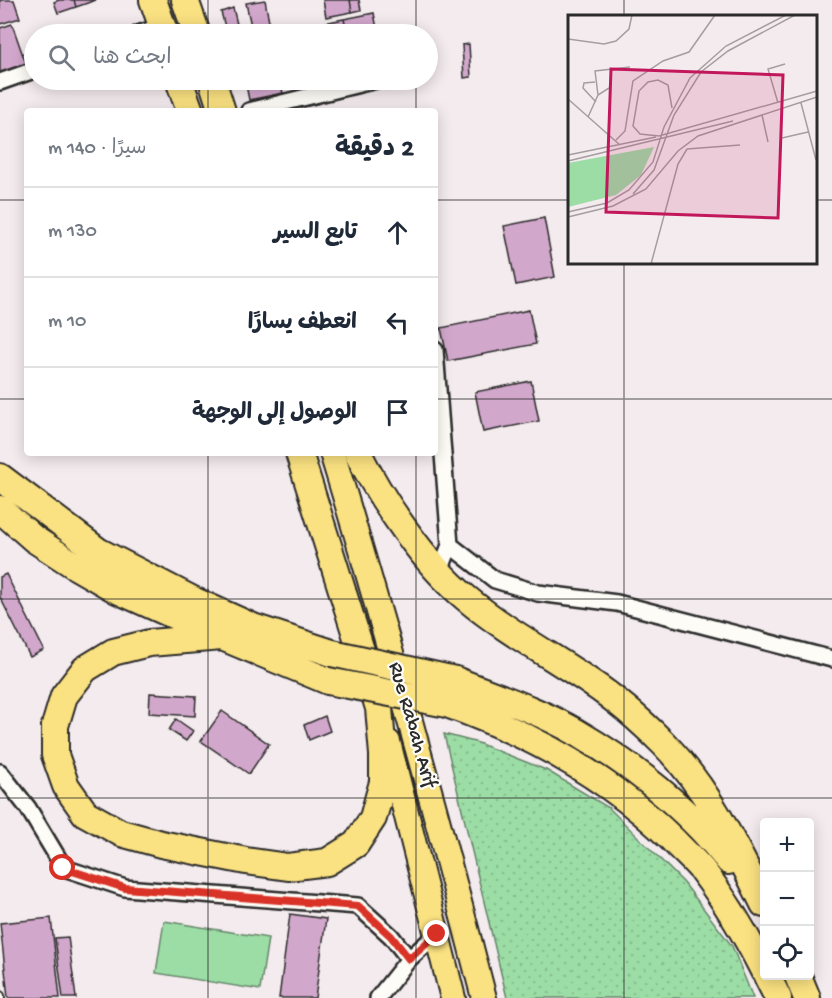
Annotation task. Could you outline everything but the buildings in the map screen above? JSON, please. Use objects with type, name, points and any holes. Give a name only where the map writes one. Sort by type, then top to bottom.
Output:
[{"type":"highway","points":[[153,0],[154,24]]},
{"type":"highway","points":[[185,0],[193,24]]},
{"type":"highway","points":[[183,90],[189,108]]},
{"type":"highway","points":[[215,90],[221,108]]},
{"type":"highway","points":[[222,637],[149,643],[113,651],[85,669],[64,696],[55,726],[55,755],[66,786],[85,813],[121,833],[161,844],[288,867],[327,862],[356,844],[373,818],[383,782],[383,754],[379,708],[300,456]]},
{"type":"highway","points":[[359,456],[372,483],[411,537],[465,598],[524,640],[591,682],[664,743],[689,771],[733,843],[760,895]]},
{"type":"highway","points":[[0,477],[98,551],[195,601],[254,627],[332,653],[455,680],[525,708],[576,732],[667,795],[706,834],[760,899]]},
{"type":"highway","points":[[0,509],[34,539],[107,585],[222,637],[328,681],[447,704],[491,720],[565,757],[652,819],[701,868],[743,929],[760,961]]},
{"type":"highway","points":[[769,980],[778,998]]},
{"type":"highway","points":[[800,980],[807,998]]},
{"type":"main road","name":"Rue Rabah Arif","points":[[333,456],[364,556],[442,834],[484,998]]},
{"type":"main road","name":"Rue Rabah Arif","points":[[379,708],[453,998]]},
{"type":"street","points":[[0,82],[24,74]]},
{"type":"street","points":[[261,108],[335,90]]},
{"type":"street","points":[[438,389],[450,545],[440,571]]},
{"type":"street","points":[[450,545],[495,580],[538,592],[617,603],[832,659]]},
{"type":"street","points":[[0,772],[28,808],[63,868],[125,888],[358,906],[391,936],[409,959]]},
{"type":"street","points":[[378,998],[409,959],[437,934]]},
{"type":"green space","points":[[444,734],[478,743],[546,770],[609,808],[684,883],[732,946],[753,998],[507,998]]},
{"type":"green space","points":[[164,921],[268,938],[260,990],[156,973]]},
{"type":"route","points":[[63,868],[125,888],[358,906],[391,936],[409,959],[437,934]]}]
